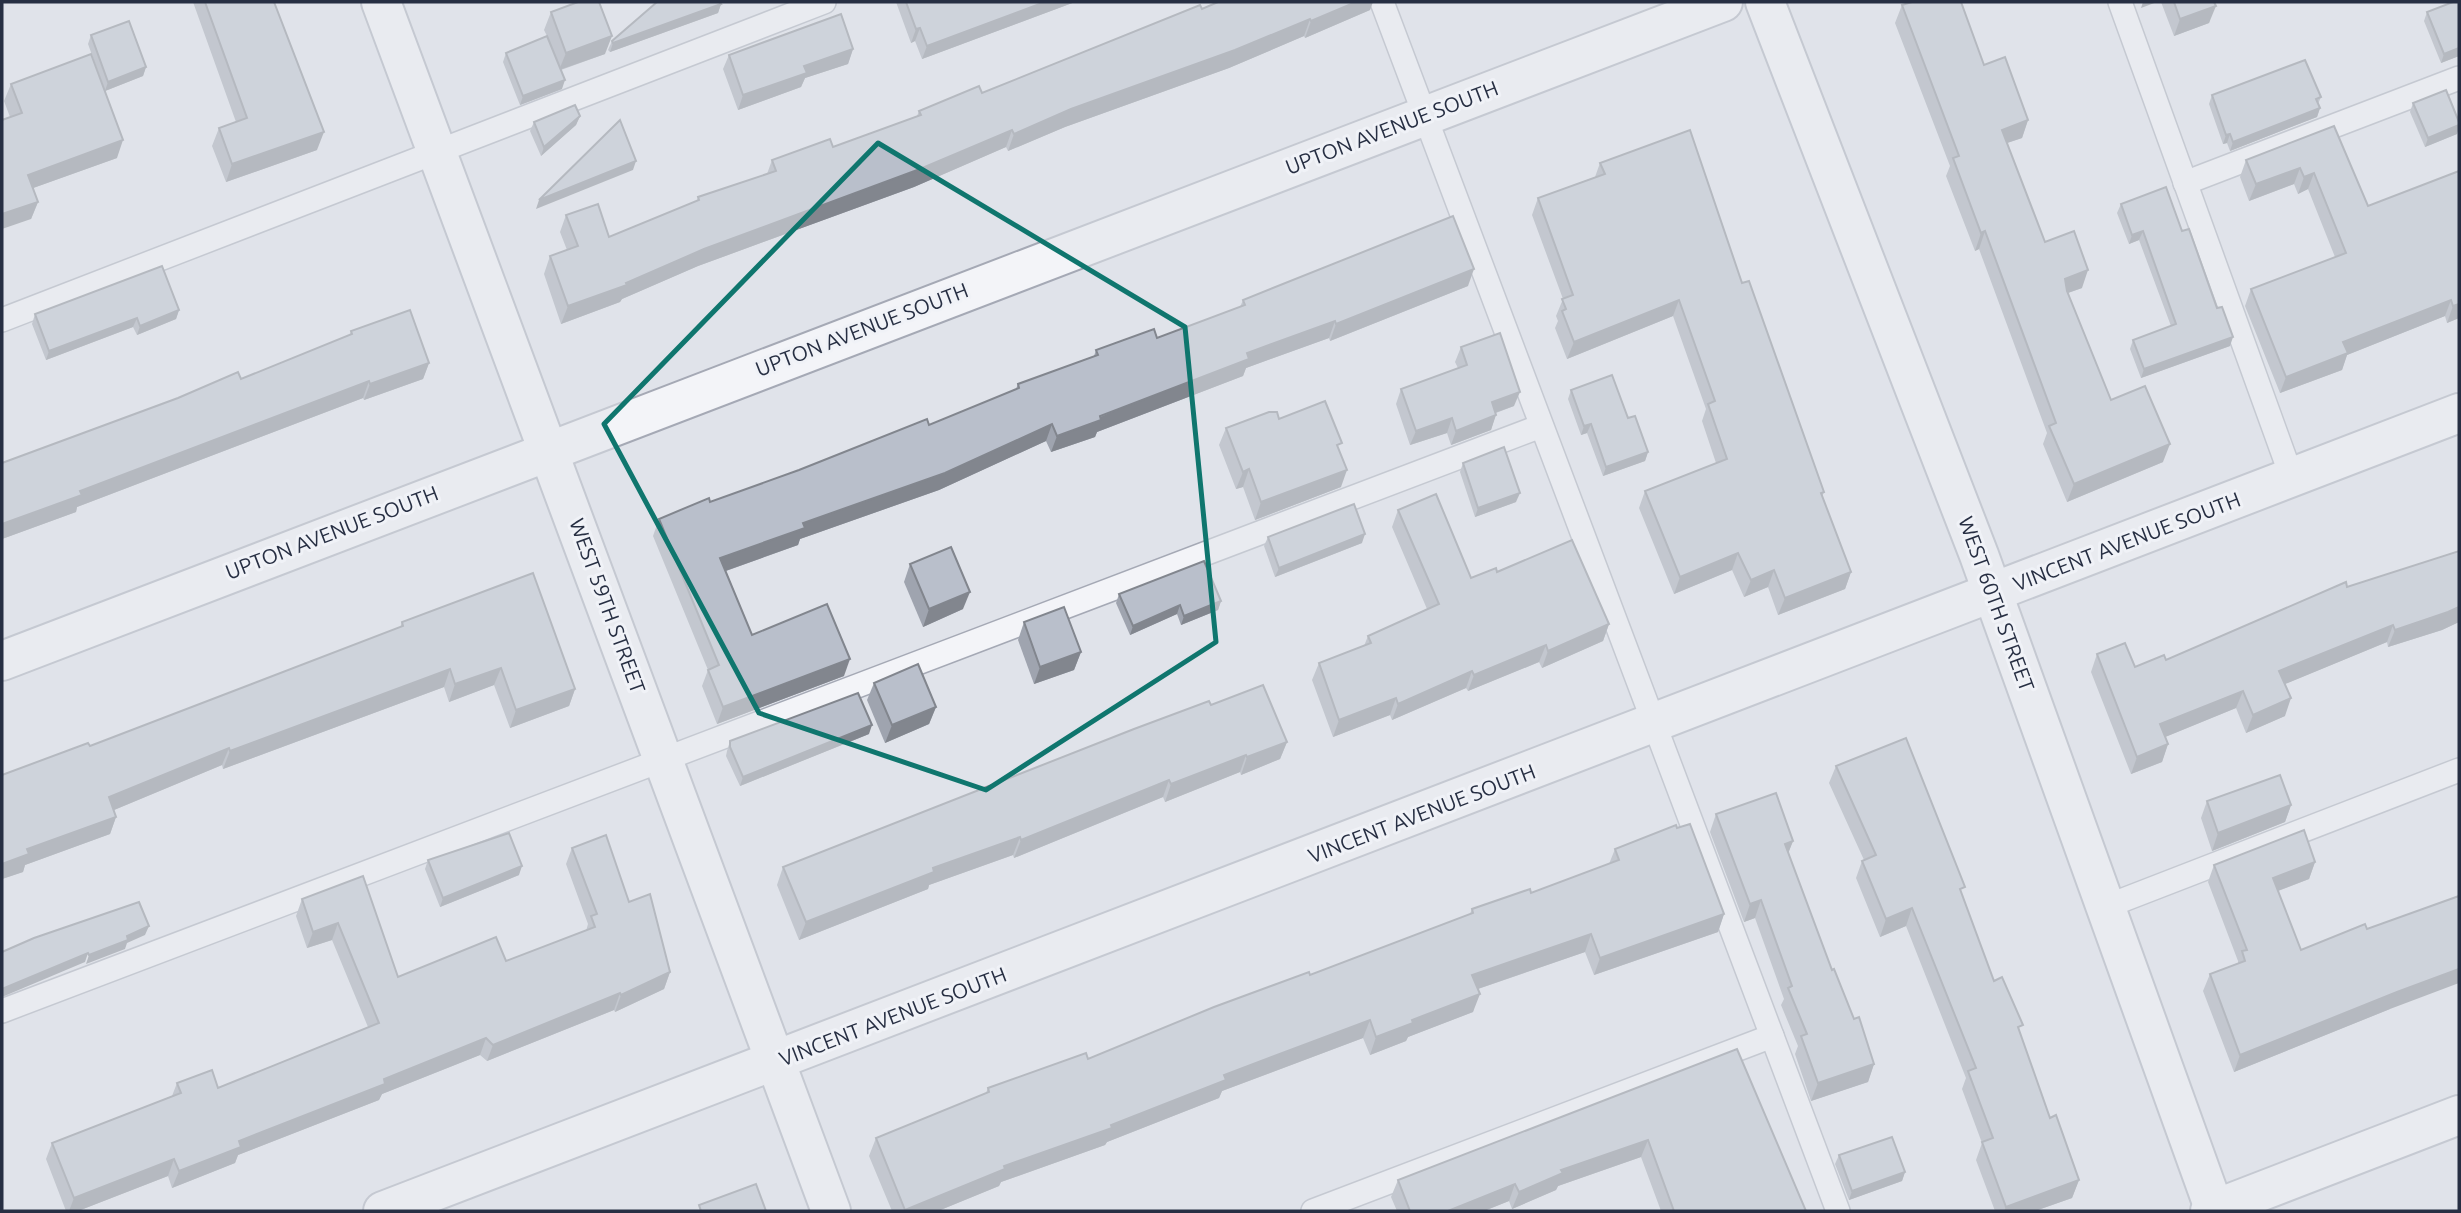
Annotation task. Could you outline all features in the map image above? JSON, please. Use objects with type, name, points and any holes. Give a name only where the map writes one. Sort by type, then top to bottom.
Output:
[{"type":"street","name":"WEST 59TH STREET","points":[[381,2],[831,1211]]},
{"type":"street","name":"UPTON AVENUE SOUTH","points":[[2,661],[548,449],[1723,2]]},
{"type":"street","name":"WEST 60TH STREET","points":[[1765,2],[1993,595],[2213,1211]]},
{"type":"street","name":"VINCENT AVENUE SOUTH","points":[[383,1211],[1993,595],[2459,413]]},
{"type":"street","points":[[2213,1211],[2459,1115]]},
{"type":"lane","points":[[2,320],[824,2]]},
{"type":"lane","points":[[1382,2],[1838,1211]]},
{"type":"lane","points":[[2120,2],[2292,478]]},
{"type":"lane","points":[[2185,183],[2459,78]]},
{"type":"lane","points":[[2,1011],[1541,426]]},
{"type":"lane","points":[[2105,907],[2459,770]]},
{"type":"lane","points":[[1314,1211],[1772,1036]]},
{"type":"highlighted area","points":[[878,143],[1185,327],[1216,642],[986,790],[759,713],[604,424]]},
{"type":"building","points":[[205,2],[274,2],[324,132],[232,164],[219,128],[247,118]]},
{"type":"building","points":[[578,2],[599,2],[612,36],[566,53],[551,12]]},
{"type":"building","points":[[657,2],[721,4],[613,43],[612,41]]},
{"type":"building","points":[[906,2],[1045,2],[927,46],[920,28],[916,29]]},
{"type":"building","points":[[1218,2],[1356,2],[1235,50],[1071,109],[1014,134],[1012,130],[920,169],[704,249],[626,283],[627,285],[568,306],[550,256],[578,246],[566,215],[598,204],[609,237],[699,200],[698,197],[776,171],[772,160],[830,139],[833,147],[921,115],[919,111],[979,86],[982,93],[1200,5],[1202,9]]},
{"type":"building","points":[[1912,2],[1961,2],[1984,65],[2005,57],[2028,120],[2002,130],[2045,242],[2074,231],[2088,270],[2065,279],[2067,291],[2111,400],[2145,386],[2170,444],[2074,484],[2049,426],[2056,423],[1985,231],[1981,233],[1953,158],[1959,156],[1902,5]]},
{"type":"building","points":[[2174,2],[2214,2],[2216,6],[2180,19]]},
{"type":"building","points":[[2459,2],[2459,48],[2444,54],[2427,12]]},
{"type":"building","points":[[841,14],[853,49],[804,66],[807,73],[743,95],[729,55]]},
{"type":"building","points":[[129,21],[146,67],[108,82],[91,35]]},
{"type":"building","points":[[547,36],[565,80],[523,96],[506,53]]},
{"type":"building","points":[[91,54],[123,140],[28,175],[38,202],[2,214],[2,120],[22,113],[11,84]]},
{"type":"building","points":[[2305,60],[2321,97],[2316,99],[2320,108],[2233,142],[2230,134],[2226,135],[2212,95]]},
{"type":"building","points":[[2446,90],[2459,125],[2428,138],[2413,103]]},
{"type":"building","points":[[575,105],[580,116],[544,147],[534,122]]},
{"type":"building","points":[[620,120],[636,161],[539,200]]},
{"type":"building","points":[[2334,126],[2368,206],[2459,171],[2459,304],[2453,306],[2451,300],[2343,342],[2348,353],[2286,377],[2251,289],[2346,253],[2314,173],[2304,177],[2300,168],[2256,184],[2246,160]]},
{"type":"building","points":[[1690,130],[1742,283],[1749,281],[1824,492],[1821,493],[1851,572],[1785,598],[1774,570],[1751,580],[1738,553],[1680,577],[1645,491],[1727,459],[1708,404],[1715,401],[1679,300],[1574,342],[1562,311],[1566,309],[1562,299],[1573,295],[1538,198],[1605,174],[1600,163]]},
{"type":"building","points":[[2166,187],[2182,231],[2189,229],[2217,308],[2222,307],[2233,337],[2144,369],[2133,340],[2176,324],[2143,231],[2132,235],[2121,204]]},
{"type":"building","points":[[1453,216],[1474,269],[1336,324],[1335,321],[1247,353],[1249,359],[1100,416],[1101,420],[1057,436],[1052,424],[945,473],[803,523],[805,528],[720,558],[752,635],[827,604],[850,659],[723,707],[708,670],[719,665],[659,519],[709,498],[710,502],[799,470],[927,419],[929,425],[1019,388],[1018,384],[1098,355],[1096,350],[1154,329],[1157,338],[1245,305],[1243,300]]},
{"type":"building","points":[[162,266],[179,310],[140,326],[137,318],[49,351],[35,314]]},
{"type":"building","points":[[410,310],[429,363],[370,384],[369,381],[80,491],[82,495],[2,524],[2,463],[178,398],[238,372],[241,379],[352,334],[351,331]]},
{"type":"building","points":[[1500,333],[1520,392],[1492,402],[1496,415],[1456,431],[1452,418],[1416,431],[1401,389],[1467,365],[1461,347]]},
{"type":"building","points":[[1612,375],[1628,418],[1635,416],[1648,452],[1606,467],[1591,424],[1584,426],[1571,390]]},
{"type":"building","points":[[1325,401],[1342,443],[1337,445],[1347,470],[1261,502],[1249,469],[1243,472],[1226,428],[1269,412],[1277,412],[1279,419]]},
{"type":"building","points":[[1504,447],[1520,493],[1478,508],[1463,463]]},
{"type":"building","points":[[1436,494],[1471,578],[1496,568],[1497,572],[1572,540],[1609,624],[1548,651],[1546,645],[1474,675],[1472,671],[1398,704],[1396,698],[1339,720],[1319,663],[1371,643],[1368,636],[1439,604],[1398,510]]},
{"type":"building","points":[[1354,504],[1365,534],[1279,568],[1268,537]]},
{"type":"building","points":[[951,547],[970,592],[929,609],[910,564]]},
{"type":"building","points":[[2459,551],[2459,607],[2395,630],[2393,625],[2279,671],[2291,698],[2253,715],[2243,691],[2160,724],[2168,744],[2137,757],[2097,654],[2125,643],[2135,667],[2164,655],[2166,660],[2346,582],[2347,587]]},
{"type":"building","points":[[1204,561],[1221,601],[1184,616],[1180,605],[1133,626],[1119,594]]},
{"type":"building","points":[[533,573],[575,689],[516,710],[501,668],[455,684],[450,669],[230,751],[229,748],[109,797],[116,817],[27,849],[29,854],[2,864],[2,775],[88,743],[90,746]]},
{"type":"building","points":[[1064,607],[1081,652],[1040,667],[1024,622]]},
{"type":"building","points":[[918,664],[936,707],[892,725],[874,683]]},
{"type":"building","points":[[1263,685],[1287,742],[1171,784],[1169,780],[1021,840],[1020,837],[933,868],[934,872],[806,922],[783,867],[1134,729],[1209,701],[1211,705]]},
{"type":"building","points":[[858,693],[872,725],[743,777],[730,741]]},
{"type":"building","points":[[1906,738],[1965,887],[1960,889],[1994,981],[2002,977],[2023,1025],[2018,1027],[2050,1118],[2056,1115],[2079,1180],[2006,1207],[1982,1142],[1993,1138],[1968,1071],[1976,1068],[1912,908],[1886,919],[1862,861],[1876,855],[1836,766]]},
{"type":"building","points":[[2280,775],[2291,805],[2218,833],[2207,801]]},
{"type":"building","points":[[1776,793],[1793,841],[1785,844],[1832,970],[1834,969],[1854,1019],[1859,1017],[1874,1064],[1818,1083],[1801,1036],[1807,1034],[1788,988],[1792,986],[1761,900],[1750,904],[1716,814]]},
{"type":"building","points":[[1690,824],[1724,914],[1600,958],[1591,934],[1472,975],[1480,994],[1412,1020],[1413,1023],[1376,1037],[1370,1020],[1224,1075],[1226,1080],[1111,1125],[1112,1128],[1004,1166],[1005,1169],[905,1210],[876,1138],[989,1092],[988,1088],[1086,1053],[1088,1059],[1214,1007],[1309,972],[1310,975],[1473,913],[1472,909],[1530,889],[1531,893],[1619,860],[1615,849],[1676,825],[1677,828]]},
{"type":"building","points":[[2304,830],[2315,862],[2273,878],[2301,950],[2365,924],[2367,929],[2459,896],[2459,969],[2240,1055],[2210,974],[2245,961],[2242,951],[2247,950],[2214,865]]},
{"type":"building","points":[[509,833],[522,866],[443,898],[428,860]]},
{"type":"building","points":[[606,835],[629,902],[650,894],[670,972],[621,995],[620,993],[493,1045],[486,1038],[384,1079],[385,1084],[239,1141],[241,1147],[179,1171],[174,1159],[74,1198],[52,1143],[181,1093],[177,1083],[212,1070],[218,1088],[379,1023],[338,923],[313,932],[302,899],[363,876],[398,977],[496,937],[506,961],[595,927],[591,916],[597,914],[572,848]]},
{"type":"building","points":[[139,902],[149,926],[127,936],[128,940],[89,955],[88,953],[2,989],[2,952],[34,938]]},
{"type":"building","points":[[1737,1049],[1806,1211],[1674,1211],[1648,1140],[1561,1170],[1563,1173],[1519,1192],[1515,1184],[1448,1211],[1410,1211],[1398,1180]]},
{"type":"building","points":[[1892,1137],[1905,1172],[1852,1191],[1839,1155]]},
{"type":"building","points":[[756,1184],[766,1211],[701,1211],[699,1205]]}]
